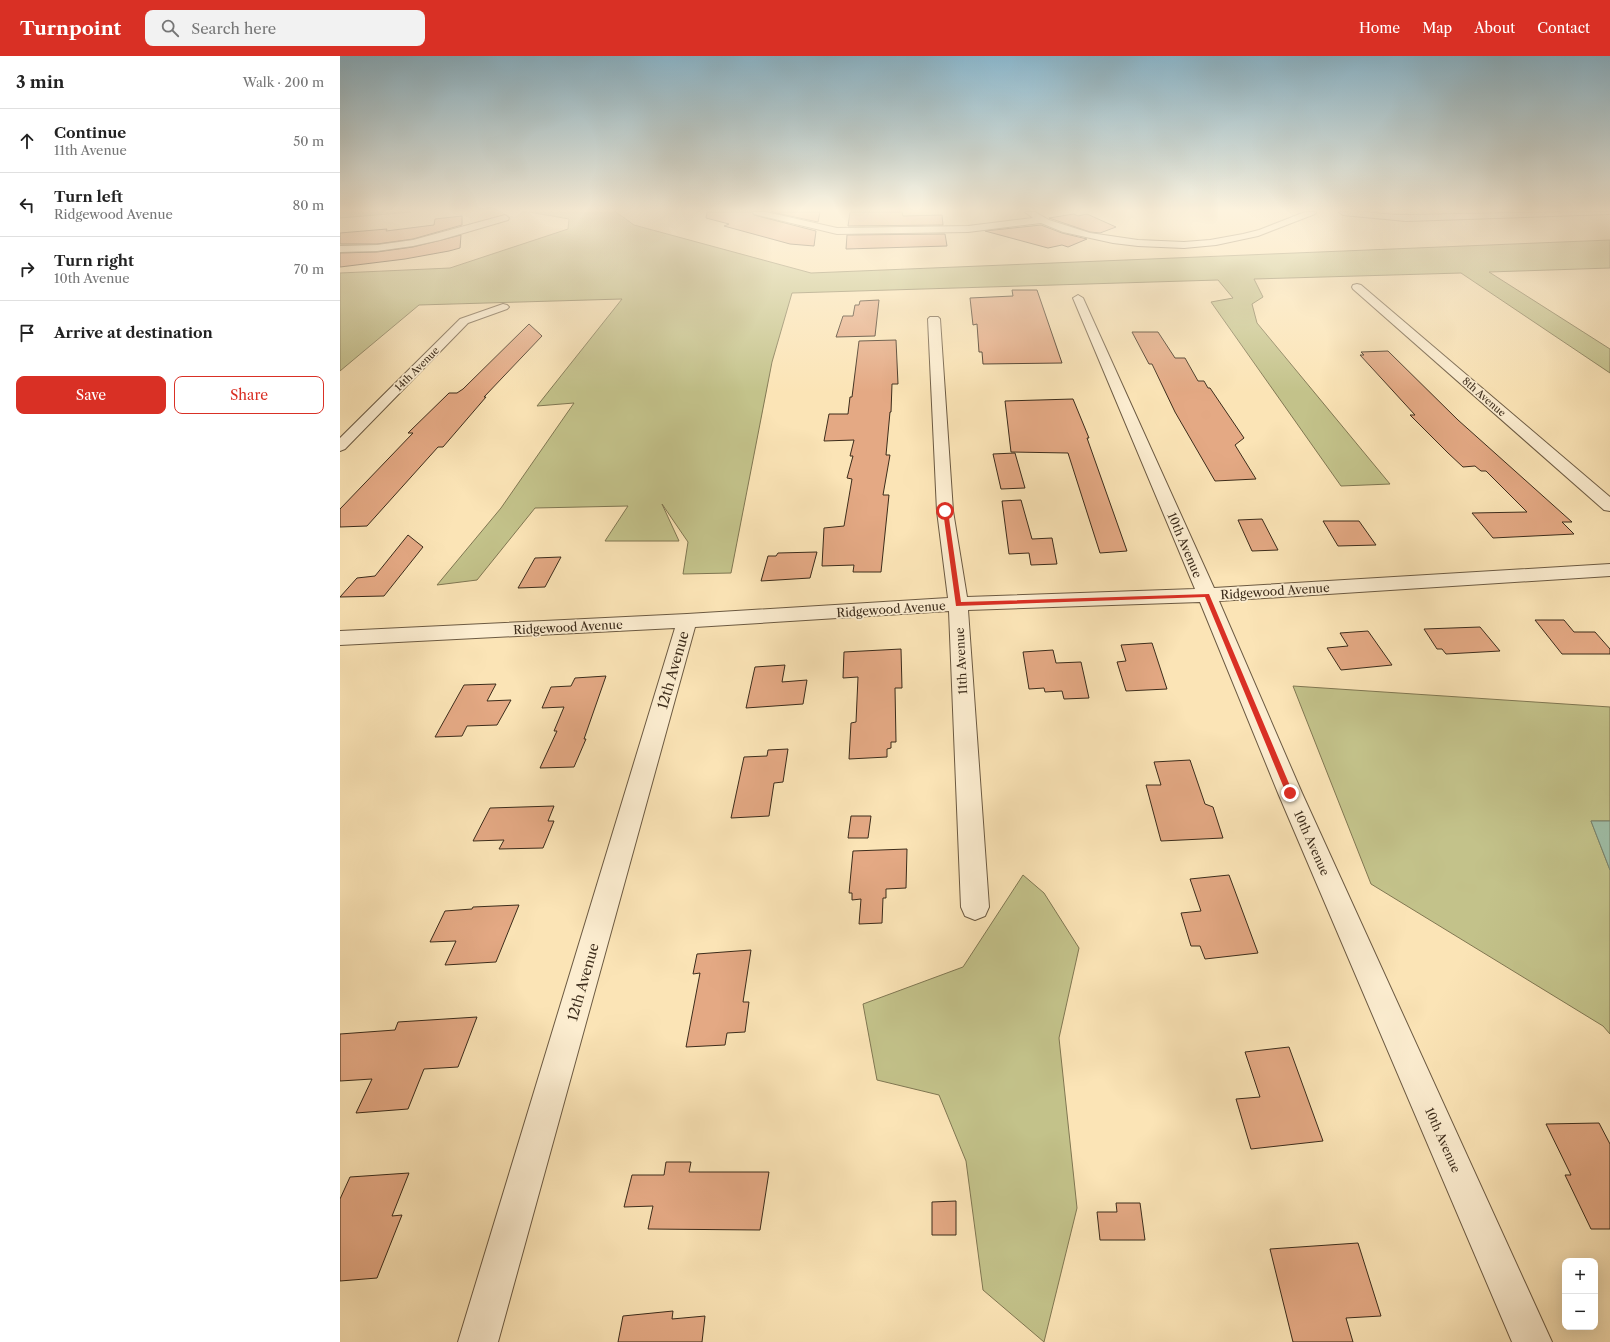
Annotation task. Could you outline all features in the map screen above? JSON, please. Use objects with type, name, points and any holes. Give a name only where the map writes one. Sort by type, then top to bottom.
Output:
[{"type":"street","name":"8th Avenue","points":[[1357,287],[1610,506]]},
{"type":"street","name":"10th Avenue","points":[[1078,298],[1207,595],[1290,793],[1532,1342]]},
{"type":"street","name":"14th Avenue","points":[[340,446],[464,321],[503,307]]},
{"type":"street","name":"11th Avenue","points":[[934,319],[945,511],[958,604],[975,907]]},
{"type":"street","name":"Ridgewood Avenue","points":[[340,638],[687,621],[958,604],[1207,595],[1610,570]]},
{"type":"street","name":"12th Avenue","points":[[478,1342],[687,621]]},
{"type":"shaded area","points":[[1489,272],[1610,349],[1610,373],[1461,273],[1254,279],[1263,297],[1252,304],[1257,323],[1390,484],[1341,486],[1211,302],[1233,298],[1218,280],[792,293],[772,362],[731,573],[683,574],[688,542],[662,504],[679,541],[605,541],[628,506],[535,508],[477,580],[437,585],[501,508],[574,403],[537,406],[622,299],[419,305],[340,371],[340,273]]},
{"type":"shaded area","points":[[1293,686],[1610,707],[1610,821],[1591,821],[1610,870],[1610,1034],[1603,1026],[1371,884]]},
{"type":"shaded area","points":[[1591,821],[1610,821],[1610,870]]},
{"type":"shaded area","points":[[1023,875],[1044,893],[1079,948],[1059,1038],[1077,1208],[1044,1342],[983,1290],[966,1161],[939,1095],[877,1080],[863,1004],[963,967]]},
{"type":"building","points":[[1012,290],[1037,290],[1062,363],[983,364],[982,352],[979,352],[977,324],[973,325],[970,298],[1013,296]]},
{"type":"building","points":[[879,300],[875,336],[836,337],[843,316],[853,316],[855,305],[859,305],[860,301]]},
{"type":"building","points":[[529,324],[542,336],[484,397],[486,397],[443,447],[438,447],[367,526],[340,527],[340,509],[413,433],[408,433],[449,393],[457,393],[463,389]]},
{"type":"building","points":[[1132,332],[1158,332],[1175,358],[1185,358],[1198,381],[1204,381],[1208,388],[1210,388],[1244,438],[1235,445],[1256,479],[1215,481],[1175,412],[1152,364],[1149,364]]},
{"type":"building","points":[[896,340],[898,384],[892,384],[891,412],[886,455],[890,455],[883,495],[889,495],[881,572],[853,572],[854,565],[822,566],[824,528],[844,526],[852,479],[847,478],[853,456],[850,456],[854,440],[824,441],[829,414],[848,414],[850,397],[852,397],[859,341]]},
{"type":"building","points":[[1388,351],[1458,420],[1572,522],[1562,522],[1574,534],[1493,538],[1472,513],[1527,512],[1486,471],[1481,471],[1475,466],[1463,467],[1448,453],[1410,415],[1415,415],[1360,355],[1364,355],[1361,352]]},
{"type":"building","points":[[1073,399],[1089,438],[1087,438],[1127,551],[1100,553],[1068,453],[1011,452],[1005,401]]},
{"type":"building","points":[[1015,453],[1025,488],[1001,489],[993,454]]},
{"type":"building","points":[[1021,500],[1032,539],[1052,538],[1057,564],[1031,565],[1029,553],[1009,554],[1002,501]]},
{"type":"building","points":[[1262,519],[1278,550],[1252,551],[1238,520]]},
{"type":"building","points":[[1323,521],[1359,521],[1376,545],[1338,546]]},
{"type":"building","points":[[408,535],[423,547],[384,596],[340,597],[357,578],[375,576]]},
{"type":"building","points":[[817,552],[810,578],[761,581],[768,556],[776,556],[778,553]]},
{"type":"building","points":[[561,557],[545,587],[518,588],[535,558]]},
{"type":"building","points":[[1535,620],[1564,620],[1574,632],[1595,632],[1610,649],[1610,654],[1562,654]]},
{"type":"building","points":[[1480,627],[1500,651],[1446,654],[1442,649],[1437,649],[1424,629]]},
{"type":"building","points":[[1368,631],[1392,665],[1341,670],[1327,648],[1348,646],[1340,633]]},
{"type":"building","points":[[1152,643],[1167,689],[1126,691],[1117,662],[1126,661],[1121,645]]},
{"type":"building","points":[[901,649],[902,688],[895,688],[896,742],[891,742],[891,748],[887,749],[887,757],[849,759],[851,723],[856,722],[858,677],[843,678],[844,652]]},
{"type":"building","points":[[1053,650],[1056,663],[1081,662],[1089,698],[1064,699],[1062,691],[1045,692],[1044,688],[1029,689],[1023,652]]},
{"type":"building","points":[[785,665],[782,682],[807,680],[803,704],[746,708],[755,667]]},
{"type":"building","points":[[606,676],[584,739],[586,739],[574,767],[540,768],[557,731],[554,731],[564,707],[542,708],[551,687],[571,686],[575,678]]},
{"type":"building","points":[[496,684],[487,701],[511,700],[497,725],[467,726],[462,736],[435,737],[464,685]]},
{"type":"building","points":[[788,749],[783,782],[774,783],[769,816],[731,818],[744,757],[767,756],[768,750]]},
{"type":"building","points":[[1190,760],[1205,804],[1213,807],[1223,838],[1161,841],[1146,785],[1161,785],[1154,762]]},
{"type":"building","points":[[554,806],[548,821],[554,821],[543,848],[499,849],[504,840],[473,841],[490,808]]},
{"type":"building","points":[[851,816],[871,816],[868,838],[848,838]]},
{"type":"building","points":[[907,849],[906,888],[886,889],[886,898],[883,898],[882,923],[859,924],[861,899],[852,900],[852,893],[849,893],[853,851]]},
{"type":"building","points":[[1229,875],[1258,953],[1205,959],[1200,946],[1191,946],[1181,913],[1201,911],[1190,879]]},
{"type":"building","points":[[519,905],[496,962],[445,965],[456,941],[430,942],[445,911],[472,909],[473,907]]},
{"type":"building","points":[[751,950],[743,1002],[749,1002],[745,1032],[727,1033],[725,1045],[686,1047],[700,973],[693,974],[697,954]]},
{"type":"building","points":[[477,1017],[458,1067],[424,1069],[408,1109],[356,1113],[372,1079],[340,1081],[340,1034],[395,1030],[398,1022]]},
{"type":"building","points":[[1289,1047],[1323,1141],[1251,1149],[1236,1099],[1260,1097],[1245,1052]]},
{"type":"building","points":[[1599,1123],[1610,1144],[1610,1229],[1591,1229],[1565,1175],[1571,1175],[1546,1124]]},
{"type":"building","points":[[666,1162],[691,1162],[689,1172],[769,1172],[760,1230],[648,1229],[653,1206],[624,1207],[632,1175],[664,1175]]},
{"type":"building","points":[[409,1173],[392,1216],[402,1215],[377,1278],[340,1281],[340,1199],[350,1177]]},
{"type":"building","points":[[956,1201],[956,1235],[932,1235],[932,1202]]},
{"type":"building","points":[[1116,1203],[1140,1203],[1145,1240],[1100,1240],[1097,1212],[1117,1212]]},
{"type":"building","points":[[1358,1243],[1381,1316],[1346,1318],[1353,1342],[1293,1342],[1270,1249]]},
{"type":"building","points":[[673,1311],[672,1319],[705,1316],[702,1342],[618,1342],[623,1316]]},
{"type":"route","points":[[945,511],[958,604],[1207,595],[1290,793]]}]
